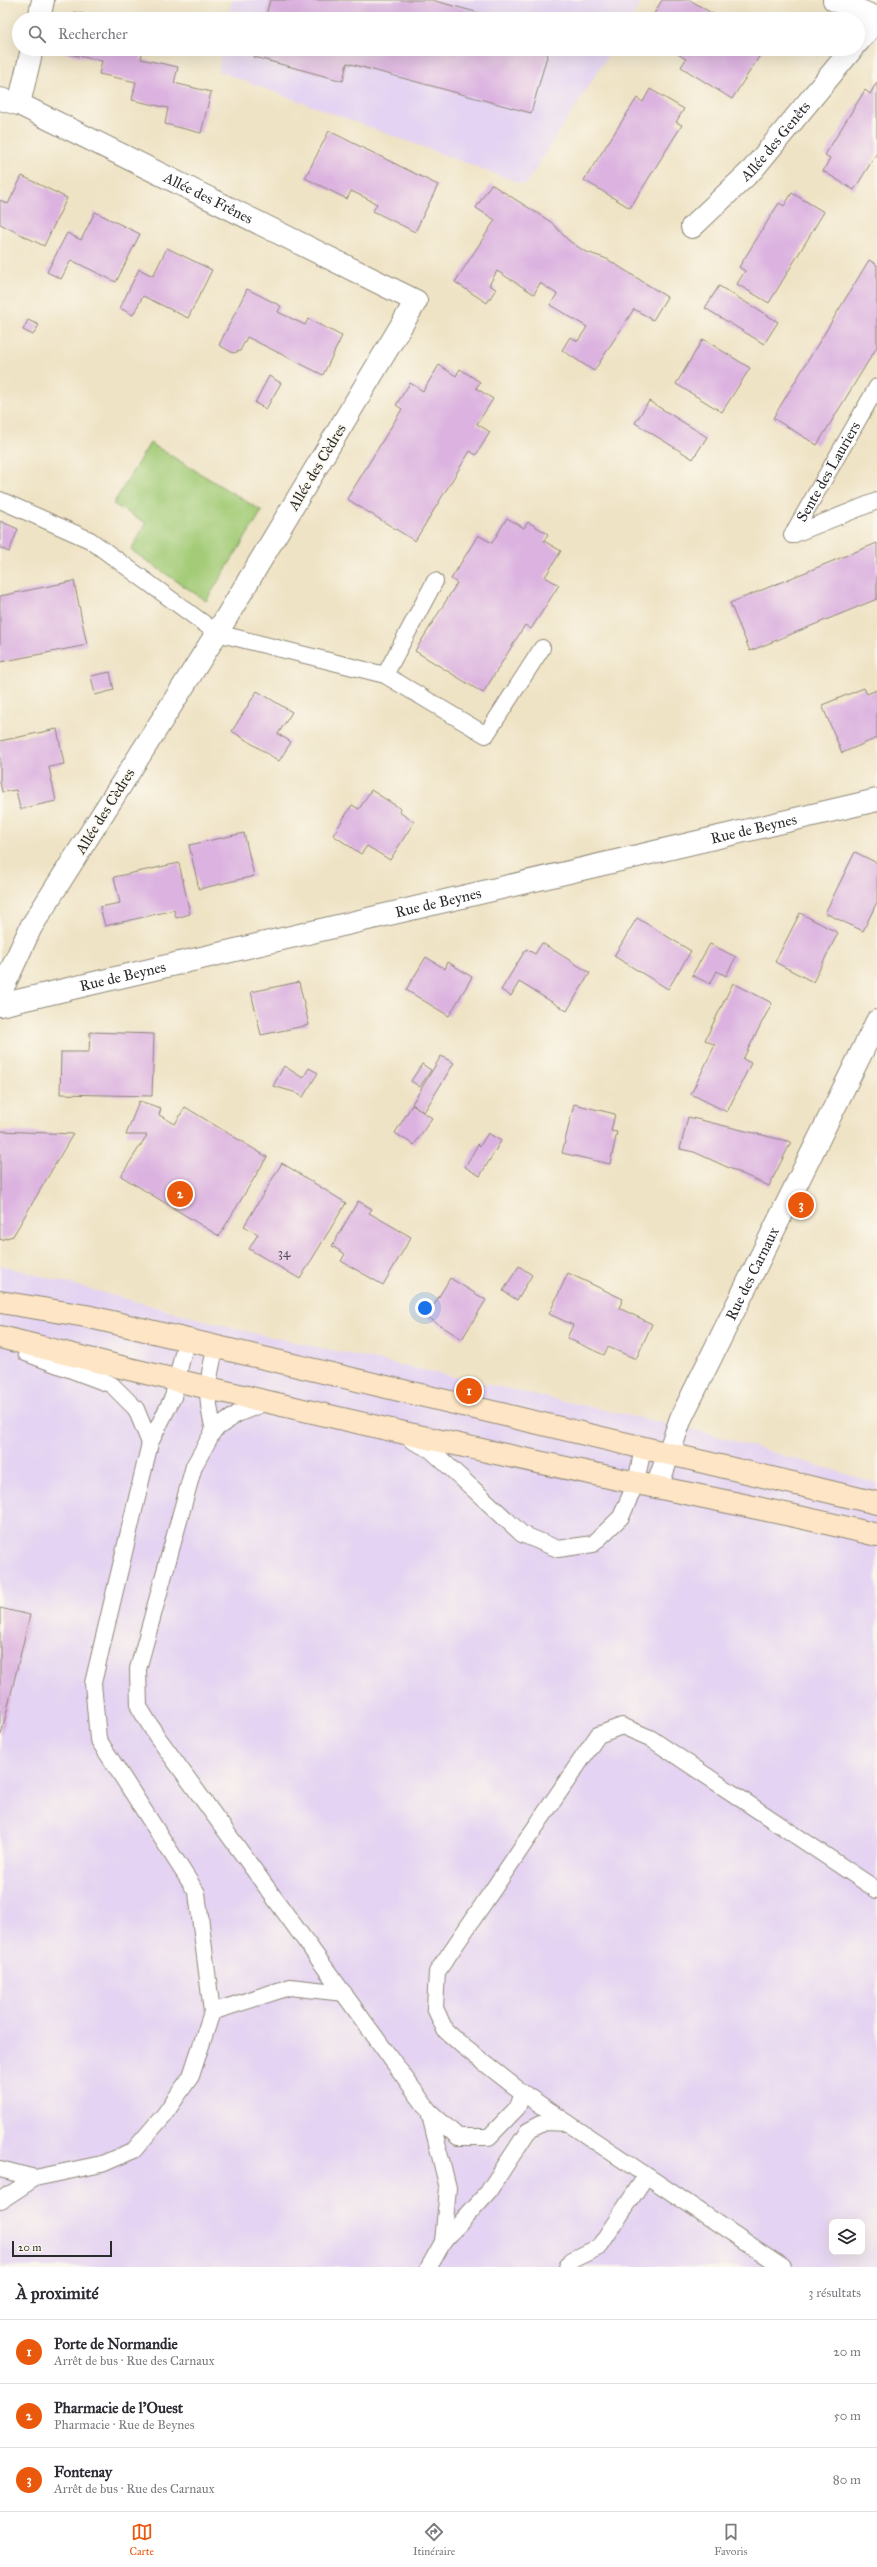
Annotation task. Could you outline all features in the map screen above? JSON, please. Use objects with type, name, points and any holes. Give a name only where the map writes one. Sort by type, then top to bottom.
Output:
[{"type":"main road","points":[[0,1302],[86,1316],[877,1503]]},
{"type":"main road","points":[[0,1336],[392,1430],[647,1485],[802,1516],[877,1535]]},
{"type":"street","points":[[40,12],[43,0]]},
{"type":"street","points":[[834,0],[863,12]]},
{"type":"street","points":[[865,13],[877,18],[865,33]]},
{"type":"street","points":[[10,102],[29,56]]},
{"type":"street","name":"Allée des Genêts","points":[[692,227],[753,169],[846,56]]},
{"type":"street","name":"Allée des Frênes","points":[[10,102],[416,301]]},
{"type":"street","name":"Allée des Cèdres","points":[[0,994],[31,927],[217,633],[416,301]]},
{"type":"street","name":"Rue de Beynes","points":[[0,1006],[877,800]]},
{"type":"street","name":"Rue des Carnaux","points":[[647,1485],[669,1454],[681,1418],[877,1021]]},
{"type":"lane","name":"Sente des Lauriers","points":[[877,387],[792,535],[877,501]]},
{"type":"lane","points":[[0,500],[90,540],[217,633],[384,675],[486,735],[542,648]]},
{"type":"lane","points":[[384,675],[435,581]]},
{"type":"lane","points":[[0,2201],[35,2178],[102,2164],[134,2150],[164,2115],[191,2076],[212,2012],[197,1893],[98,1739],[93,1683],[150,1444],[173,1397],[186,1340]]},
{"type":"lane","points":[[0,1343],[112,1385],[136,1410],[150,1444]]},
{"type":"lane","points":[[214,1430],[208,1406],[207,1386],[216,1347]]},
{"type":"lane","points":[[269,1401],[237,1414],[214,1430],[194,1466],[138,1668],[139,1707],[156,1735],[344,1992],[429,2112],[458,2137],[489,2137],[517,2108],[523,2093]]},
{"type":"lane","points":[[392,1430],[431,1450],[522,1534],[558,1549],[593,1544],[621,1516],[647,1485],[643,1448]]},
{"type":"lane","points":[[783,2267],[523,2093],[445,2030],[435,2008],[437,1972],[598,1735],[622,1726],[650,1738],[877,1890]]},
{"type":"lane","points":[[212,2012],[290,1987],[344,1992]]},
{"type":"lane","points":[[429,2112],[448,2188],[443,2242]]},
{"type":"lane","points":[[429,2267],[443,2242],[488,2192],[528,2131],[545,2122],[569,2123]]},
{"type":"lane","points":[[0,2169],[35,2178]]},
{"type":"lane","points":[[567,2267],[572,2260],[599,2247],[646,2176]]},
{"type":"shaded area","points":[[232,0],[643,0],[635,12],[229,12]]},
{"type":"shaded area","points":[[221,56],[608,56],[525,185],[218,71]]},
{"type":"shaded area","points":[[0,1265],[249,1332],[699,1431],[877,1483],[877,2267],[0,2267]]},
{"type":"green space","points":[[150,443],[262,511],[206,601],[131,550],[146,523],[113,504]]},
{"type":"building","points":[[270,0],[432,0],[476,12],[267,12]]},
{"type":"building","points":[[662,0],[690,0],[710,12],[655,12]]},
{"type":"building","points":[[79,56],[142,56],[141,59],[178,67],[174,83],[211,92],[201,133],[165,124],[168,108],[132,100],[136,82],[99,74],[102,61]]},
{"type":"building","points":[[547,56],[531,113],[347,63],[343,81],[254,57]]},
{"type":"building","points":[[681,56],[760,56],[732,99],[681,67],[686,59]]},
{"type":"building","points":[[877,82],[877,153],[854,190],[823,171],[830,158],[825,155],[865,90],[870,94]]},
{"type":"building","points":[[650,89],[684,109],[676,122],[682,125],[630,208],[584,180],[637,98],[643,102]]},
{"type":"building","points":[[329,131],[438,185],[415,232],[373,211],[377,204],[364,197],[351,191],[347,199],[305,178]]},
{"type":"building","points":[[22,176],[67,198],[44,246],[0,224],[0,200],[8,204]]},
{"type":"building","points":[[491,184],[551,222],[568,240],[584,251],[607,259],[667,297],[653,320],[634,309],[594,371],[562,350],[570,337],[578,341],[587,327],[550,305],[557,294],[540,283],[534,294],[497,271],[489,285],[496,289],[487,303],[455,282],[495,220],[476,208]]},
{"type":"building","points":[[792,193],[824,212],[769,303],[737,284],[745,271],[739,267],[779,203],[784,206]]},
{"type":"building","points":[[95,212],[140,234],[116,282],[71,260],[61,279],[47,272],[67,233],[81,240]]},
{"type":"building","points":[[167,248],[212,270],[188,318],[143,296],[133,315],[120,308],[139,269],[153,276]]},
{"type":"building","points":[[869,260],[877,265],[877,347],[817,445],[773,418]]},
{"type":"building","points":[[719,286],[778,322],[764,344],[705,308]]},
{"type":"building","points":[[247,289],[281,306],[278,312],[305,325],[308,319],[342,336],[323,375],[247,337],[240,351],[233,353],[219,345]]},
{"type":"building","points":[[28,320],[39,325],[33,335],[23,330]]},
{"type":"building","points":[[703,339],[750,368],[722,412],[676,384]]},
{"type":"building","points":[[439,365],[456,376],[460,369],[480,382],[476,388],[493,399],[477,424],[490,432],[476,455],[470,451],[415,541],[347,499],[402,409],[396,405],[410,383],[423,391]]},
{"type":"building","points":[[269,376],[281,383],[266,409],[255,403]]},
{"type":"building","points":[[649,401],[707,437],[693,459],[635,423]]},
{"type":"building","points":[[507,518],[524,528],[528,522],[548,534],[544,541],[561,551],[545,577],[559,585],[531,629],[525,625],[483,693],[415,651],[457,583],[451,579],[478,535],[492,543]]},
{"type":"building","points":[[0,521],[18,529],[9,552],[0,548]]},
{"type":"building","points":[[877,543],[877,599],[750,651],[730,603]]},
{"type":"building","points":[[74,581],[87,645],[0,662],[0,596]]},
{"type":"building","points":[[110,672],[114,690],[95,695],[91,676]]},
{"type":"building","points":[[864,688],[867,694],[877,690],[877,738],[842,753],[822,705]]},
{"type":"building","points":[[257,691],[292,712],[278,734],[291,742],[279,761],[232,731]]},
{"type":"building","points":[[57,729],[64,764],[49,767],[56,801],[20,809],[16,790],[2,792],[0,782],[0,741]]},
{"type":"building","points":[[371,790],[401,809],[399,812],[414,822],[390,860],[367,846],[361,854],[333,835],[352,805],[359,809]]},
{"type":"building","points":[[244,833],[254,876],[199,889],[189,845]]},
{"type":"building","points":[[855,852],[877,863],[877,902],[863,931],[825,913]]},
{"type":"building","points":[[179,863],[190,914],[176,918],[174,910],[105,926],[100,907],[120,903],[114,877]]},
{"type":"building","points":[[800,913],[838,933],[813,982],[775,962]]},
{"type":"building","points":[[637,918],[691,951],[668,989],[614,956]]},
{"type":"building","points":[[542,943],[590,973],[567,1011],[519,982],[511,996],[501,990],[526,949],[535,954]]},
{"type":"building","points":[[710,944],[736,957],[726,976],[717,971],[710,984],[692,975]]},
{"type":"building","points":[[426,957],[445,969],[448,962],[472,977],[449,1016],[406,990]]},
{"type":"building","points":[[299,982],[309,1025],[261,1035],[251,992]]},
{"type":"building","points":[[733,983],[772,1003],[743,1059],[751,1063],[727,1112],[691,1094],[715,1045],[705,1040]]},
{"type":"building","points":[[90,1032],[154,1034],[152,1096],[60,1094],[61,1052],[89,1052]]},
{"type":"building","points":[[441,1056],[454,1063],[424,1112],[412,1104]]},
{"type":"building","points":[[422,1064],[431,1070],[420,1087],[411,1081]]},
{"type":"building","points":[[284,1066],[303,1078],[309,1068],[318,1073],[303,1097],[294,1092],[273,1086]]},
{"type":"building","points":[[139,1101],[161,1108],[159,1115],[175,1124],[185,1107],[267,1157],[219,1236],[121,1176],[147,1135],[126,1135]]},
{"type":"building","points":[[574,1104],[615,1114],[611,1131],[617,1132],[610,1164],[562,1153]]},
{"type":"building","points":[[412,1105],[432,1118],[414,1145],[395,1133]]},
{"type":"building","points":[[688,1117],[791,1142],[769,1186],[694,1152],[680,1149]]},
{"type":"building","points":[[0,1131],[73,1134],[13,1236],[0,1240]]},
{"type":"building","points":[[488,1133],[501,1141],[480,1176],[465,1167],[478,1144],[480,1146]]},
{"type":"building","points":[[282,1163],[346,1203],[300,1279],[249,1249],[258,1234],[244,1226]]},
{"type":"building","points":[[358,1201],[372,1209],[369,1213],[411,1237],[383,1285],[341,1261],[345,1254],[332,1246]]},
{"type":"building","points":[[519,1266],[532,1275],[517,1300],[503,1291]]},
{"type":"building","points":[[568,1273],[623,1299],[619,1308],[652,1324],[636,1359],[608,1347],[604,1355],[567,1338],[573,1325],[549,1314]]},
{"type":"building","points":[[450,1278],[486,1300],[462,1339],[427,1317]]},
{"type":"building","points":[[0,1608],[30,1615],[1,1735],[0,1735]]},
{"type":"place","name":"Pharmacie de l'Ouest","points":[[180,1194]]},
{"type":"place","name":"Fontenay","points":[[801,1205]]},
{"type":"place","name":"Porte de Normandie","points":[[469,1391]]}]
